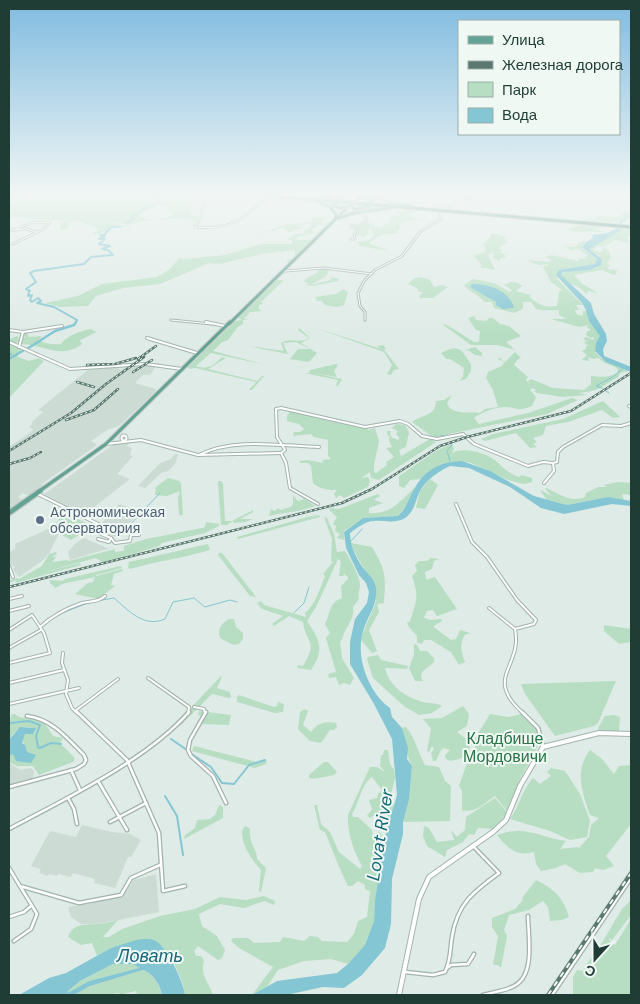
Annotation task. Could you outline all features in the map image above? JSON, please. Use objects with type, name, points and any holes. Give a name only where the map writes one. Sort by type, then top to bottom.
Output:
[{"type":"main road","points":[[9,513],[106,444],[314,242]]},
{"type":"street","points":[[365,320],[366,312],[362,310],[357,291],[361,283],[381,266],[405,254],[413,242]]},
{"type":"street","points":[[285,271],[332,268],[372,274]]},
{"type":"street","points":[[171,320],[198,320],[228,326]]},
{"type":"street","points":[[9,330],[23,332],[62,326]]},
{"type":"street","points":[[19,346],[23,332]]},
{"type":"street","points":[[148,338],[200,354]]},
{"type":"street","points":[[9,342],[70,369],[146,364],[184,369]]},
{"type":"street","points":[[285,447],[279,440],[275,417],[276,409],[282,408],[365,427],[400,421],[408,424],[422,436],[434,439],[463,434],[471,442],[530,467],[544,461],[557,462],[558,452],[562,447],[582,438],[594,428],[602,425],[622,426],[631,424]]},
{"type":"street","points":[[117,434],[128,437],[130,441]]},
{"type":"street","points":[[106,444],[141,440],[198,456],[281,453],[285,450],[285,447]]},
{"type":"street","points":[[198,456],[205,450],[225,445],[319,448]]},
{"type":"street","points":[[281,453],[286,463],[290,488],[318,504]]},
{"type":"street","points":[[544,483],[554,470],[553,463]]},
{"type":"street","points":[[36,493],[100,525],[103,528],[101,534],[112,538],[115,540],[115,543],[130,541],[131,535],[139,534]]},
{"type":"street","points":[[456,504],[472,542],[487,557],[517,600],[536,620],[534,624],[515,629]]},
{"type":"street","points":[[98,539],[109,542],[112,538]]},
{"type":"street","points":[[9,566],[13,577]]},
{"type":"street","points":[[9,599],[22,596]]},
{"type":"street","points":[[9,648],[40,629],[46,620],[86,602],[103,599],[106,596]]},
{"type":"street","points":[[9,611],[28,606]]},
{"type":"street","points":[[400,995],[419,899],[428,877],[473,846],[506,820],[520,786],[543,747],[540,730],[517,709],[505,689],[504,679],[517,647],[518,640],[515,629],[500,614],[490,608]]},
{"type":"street","points":[[9,630],[32,615],[50,653],[9,663]]},
{"type":"street","points":[[63,653],[62,663],[68,680],[67,691],[75,712],[128,762],[159,833],[163,891],[185,886]]},
{"type":"street","points":[[9,684],[64,670]]},
{"type":"street","points":[[75,712],[118,678]]},
{"type":"street","points":[[9,829],[128,762],[161,738],[189,713],[189,707],[148,678]]},
{"type":"street","points":[[9,704],[79,688]]},
{"type":"street","points":[[194,707],[204,709],[206,712],[200,726],[193,734],[189,752],[207,768],[224,794],[226,803]]},
{"type":"street","points":[[9,787],[70,770],[84,764],[86,760],[84,755],[51,724],[37,716],[27,716]]},
{"type":"street","points":[[543,747],[599,734],[631,734]]},
{"type":"street","points":[[70,770],[80,790]]},
{"type":"street","points":[[98,780],[127,830]]},
{"type":"street","points":[[68,797],[74,809],[77,824]]},
{"type":"street","points":[[110,822],[146,803]]},
{"type":"street","points":[[447,968],[455,918],[465,899],[499,873],[473,846]]},
{"type":"street","points":[[20,886],[85,903],[120,894],[131,878],[161,865]]},
{"type":"street","points":[[9,871],[37,914],[31,929],[14,941]]},
{"type":"street","points":[[552,995],[631,878]]},
{"type":"street","points":[[9,917],[24,912],[32,906]]},
{"type":"street","points":[[483,995],[514,987],[526,972],[528,965],[528,916]]},
{"type":"street","points":[[405,972],[441,974],[451,965],[468,964],[474,954]]},
{"type":"shaded area","points":[[119,366],[121,370],[127,366],[156,366],[150,375],[143,375],[135,383],[156,389],[155,392],[119,426],[107,430],[91,441],[97,445],[42,484],[44,486],[29,496],[23,493],[18,497],[23,500],[9,510],[9,447],[31,432],[33,429],[29,427],[33,424],[31,423],[43,412],[38,410],[89,369]]},
{"type":"shaded area","points":[[130,442],[127,446],[132,448],[130,455],[133,456],[117,474],[130,479],[84,515],[43,495],[114,444],[125,444]]},
{"type":"shaded area","points":[[176,453],[178,455],[175,464],[168,471],[161,473],[145,488],[138,486],[160,463],[171,459]]},
{"type":"shaded area","points":[[119,504],[140,511],[118,537],[101,534],[108,527],[101,524]]},
{"type":"shaded area","points":[[57,525],[62,528],[49,553],[42,561],[19,577],[13,569],[15,567],[9,563],[9,552],[15,549],[15,544]]},
{"type":"shaded area","points":[[84,538],[107,548],[114,547],[70,560],[68,552],[77,542]]},
{"type":"shaded area","points":[[9,763],[20,770],[31,768],[34,771],[33,780],[9,786]]},
{"type":"shaded area","points":[[82,825],[130,834],[141,840],[131,857],[128,857],[115,888],[94,883],[95,879],[73,873],[71,877],[58,874],[57,876],[49,874],[48,876],[39,873],[41,869],[31,866],[50,831],[76,837]]},
{"type":"shaded area","points":[[631,868],[631,875],[549,995],[545,995]]},
{"type":"shaded area","points":[[156,874],[159,912],[98,924],[81,924],[71,917],[68,907],[122,896],[134,880]]},
{"type":"green space","points":[[292,242],[312,242],[285,270],[289,263],[286,259],[290,260],[295,256],[295,250],[261,254],[220,264],[209,263],[160,284],[123,288],[96,296],[88,306],[60,307],[45,303],[78,296],[102,284],[157,277],[169,270],[179,258],[225,255],[261,244],[292,244]]},
{"type":"green space","points":[[355,242],[370,242],[370,244],[390,251],[359,246],[359,243]]},
{"type":"green space","points":[[486,242],[507,242],[498,249],[502,249],[500,252],[505,255],[505,258],[500,258],[500,261],[493,258],[494,251],[488,255],[495,270],[480,267],[482,265],[473,255],[485,253],[485,246],[482,245]]},
{"type":"green space","points":[[587,242],[583,249],[597,259],[595,264],[559,270],[557,279],[583,305],[576,305],[579,310],[575,310],[576,314],[583,316],[583,311],[587,311],[600,336],[596,343],[595,352],[602,359],[628,371],[620,373],[618,377],[600,388],[579,393],[587,395],[563,397],[537,393],[534,391],[537,390],[532,388],[530,390],[536,397],[532,406],[521,409],[497,408],[474,418],[479,424],[528,413],[572,398],[578,400],[547,414],[449,434],[440,439],[434,438],[412,422],[434,410],[436,401],[444,400],[452,395],[447,403],[452,410],[480,413],[485,409],[498,407],[493,390],[486,378],[488,372],[502,366],[504,362],[497,359],[502,358],[501,360],[505,362],[515,352],[521,358],[514,365],[528,377],[526,380],[530,385],[528,381],[531,379],[553,388],[584,390],[591,384],[591,376],[601,377],[617,373],[618,369],[599,358],[593,359],[588,357],[589,361],[582,360],[587,355],[582,351],[586,349],[586,346],[590,346],[584,342],[588,341],[583,339],[586,337],[594,340],[594,337],[591,338],[586,335],[587,331],[591,331],[587,327],[588,325],[580,327],[554,320],[566,319],[559,315],[559,310],[536,309],[531,302],[523,302],[523,309],[514,313],[494,308],[492,302],[484,302],[464,285],[473,279],[494,283],[510,292],[512,290],[504,285],[516,282],[522,286],[516,291],[531,295],[530,297],[539,304],[549,307],[557,306],[559,292],[562,290],[551,282],[543,267],[549,264],[539,265],[526,260],[551,262],[545,258],[551,255],[579,261],[578,258],[587,259],[584,257],[588,256],[579,249],[570,250],[566,246],[576,247],[579,243]],"holes":[[[472,284],[488,287],[504,295],[511,302],[496,302]]]},
{"type":"green space","points":[[600,242],[612,242],[603,245],[606,247],[597,246],[593,250],[599,252],[603,251],[602,247],[607,249],[611,257],[607,264],[610,265],[607,269],[617,270],[614,275],[602,270],[574,275],[581,283],[598,293],[588,291],[587,294],[579,287],[568,282],[561,275],[562,272],[596,268],[600,256],[589,249]]},
{"type":"green space","points":[[318,269],[330,269],[325,277],[310,285],[331,280],[331,277],[339,279],[338,281],[313,286],[305,285],[309,284],[304,280],[318,272]]},
{"type":"green space","points":[[421,277],[430,280],[434,287],[442,285],[448,287],[433,298],[420,298],[419,296],[423,292],[419,292],[417,288],[408,284],[413,279]]},
{"type":"green space","points":[[277,280],[284,280],[261,302],[263,304],[259,305],[259,309],[262,311],[250,312],[244,319],[249,320],[243,320],[243,324],[238,327],[228,340],[222,342],[213,351],[267,365],[211,353],[196,366],[207,367],[213,365],[222,357],[226,358],[208,369],[257,381],[264,376],[252,390],[249,390],[256,382],[195,368],[190,369],[188,367],[235,321],[242,320],[238,318]]},
{"type":"green space","points":[[343,289],[348,292],[344,305],[337,307],[325,305],[322,301],[317,301],[315,297],[336,294]]},
{"type":"green space","points":[[474,316],[476,320],[486,321],[489,318],[493,318],[500,324],[509,326],[521,336],[506,342],[515,350],[497,345],[471,345],[442,324],[447,325],[474,342],[479,342],[480,331],[476,330],[468,318]]},
{"type":"green space","points":[[313,327],[381,349],[377,346],[383,345],[386,349],[384,350],[399,369],[394,370],[391,375],[387,374],[392,365],[384,352]]},
{"type":"green space","points":[[299,328],[310,338],[301,343],[317,353],[309,362],[290,359],[298,349],[310,349],[296,342],[283,343],[288,354],[248,346],[284,351],[281,343],[309,338],[298,330]]},
{"type":"green space","points":[[91,329],[96,332],[79,341],[82,343],[81,345],[66,351],[22,344],[21,339],[26,337],[23,336],[24,333],[27,333],[29,337],[42,336],[39,340],[47,343],[61,344],[74,334]]},
{"type":"green space","points":[[18,336],[19,341],[13,345],[22,349],[19,351],[23,352],[18,357],[29,361],[39,358],[44,361],[9,398],[9,339]]},
{"type":"green space","points":[[475,347],[482,353],[482,356],[475,355],[468,350],[462,351]]},
{"type":"green space","points":[[454,348],[462,351],[471,364],[471,371],[466,379],[459,381],[463,377],[464,368],[450,359],[446,359],[441,353]]},
{"type":"green space","points":[[338,365],[334,371],[337,377],[312,373],[342,379],[338,386],[336,385],[338,380],[304,373],[309,373],[310,370]]},
{"type":"green space","points":[[603,401],[620,417],[613,418],[602,410],[568,422],[546,426],[543,435],[533,438],[537,442],[533,444],[537,447],[530,448],[516,433],[485,441],[481,439],[493,434],[563,419]]},
{"type":"green space","points":[[281,408],[328,421],[367,428],[368,430],[375,428],[379,441],[374,465],[374,472],[376,473],[387,465],[386,462],[394,457],[386,448],[392,447],[387,431],[391,431],[392,438],[399,440],[396,434],[398,431],[392,428],[396,424],[405,425],[409,432],[406,447],[399,450],[401,456],[430,439],[436,442],[379,480],[371,478],[370,472],[361,478],[368,477],[370,481],[368,487],[344,498],[340,495],[336,498],[334,494],[337,490],[324,489],[315,485],[313,483],[311,466],[308,463],[300,463],[300,461],[308,460],[323,463],[322,460],[331,459],[328,456],[328,440],[314,437],[311,434],[293,436],[294,432],[300,432],[304,429],[299,424],[287,421],[287,416],[290,412]]},
{"type":"green space","points":[[451,444],[454,448],[452,453],[466,450],[482,453],[514,475],[532,478],[532,482],[524,484],[508,480],[471,463],[462,461],[424,476],[421,479],[410,480],[404,488],[399,486],[399,476],[436,451]]},
{"type":"green space","points":[[168,478],[181,483],[183,515],[179,515],[178,498],[180,491],[167,496],[155,495],[156,487]]},
{"type":"green space","points":[[430,479],[438,485],[425,509],[416,508],[420,491]]},
{"type":"green space","points":[[218,481],[221,481],[223,484],[225,521],[232,521],[253,510],[253,512],[240,519],[253,519],[245,522],[234,523],[233,521],[227,525],[221,525]]},
{"type":"green space","points":[[618,482],[631,483],[631,495],[622,494],[624,500],[608,497],[567,505],[546,499],[540,490],[552,496],[546,488],[565,497],[580,499],[585,497],[586,493],[598,487],[607,487],[604,485]]},
{"type":"green space","points":[[415,487],[412,497],[398,516],[363,518],[344,531],[344,540],[337,538],[340,534],[335,531],[336,526],[333,524],[337,517],[329,510],[331,508],[339,509],[378,494],[380,496],[374,500],[383,503],[369,508],[369,513],[383,512],[395,506]]},
{"type":"green space","points":[[295,492],[315,506],[269,516],[271,509],[275,511],[278,508],[280,510],[291,507],[293,495],[298,501],[304,499]]},
{"type":"green space","points":[[63,511],[67,513],[64,516],[72,521],[78,519],[86,523],[82,524],[89,528],[92,526],[94,528],[90,528],[71,540],[60,534],[66,529],[55,524],[59,520],[56,517]]},
{"type":"green space","points":[[318,514],[309,518],[319,515],[320,517],[238,539],[237,537]]},
{"type":"green space","points":[[324,517],[327,518],[334,534],[337,552],[345,551],[360,581],[359,599],[353,607],[351,620],[340,641],[342,658],[354,678],[350,685],[344,683],[339,685],[336,677],[329,678],[328,674],[336,672],[326,638],[330,633],[325,624],[332,606],[337,600],[342,598],[341,586],[348,579],[344,574],[339,576],[341,561],[338,559],[316,607],[307,621],[319,645],[318,657],[311,670],[297,668],[298,665],[303,666],[311,646],[303,622],[289,616],[274,626],[272,624],[283,616],[262,609],[257,603],[261,601],[264,605],[306,617],[305,613],[314,601],[325,576],[323,574],[333,562],[331,561],[332,539]]},
{"type":"green space","points":[[206,522],[219,524],[219,526],[205,533],[162,543],[159,546],[103,563],[96,558],[37,574],[80,563],[81,565],[9,583],[9,581],[19,579],[42,566],[49,554],[56,552],[57,554],[52,557],[56,557],[52,562],[69,561],[115,549],[115,552],[124,551],[124,546],[146,539],[202,528],[205,527]]},
{"type":"green space","points":[[351,543],[372,547],[384,574],[384,603],[377,604],[379,612],[369,630],[377,651],[372,653],[361,640],[376,600],[375,592],[370,577],[357,558]]},
{"type":"green space","points":[[208,544],[210,550],[128,568],[129,562]]},
{"type":"green space","points":[[222,553],[256,597],[250,596],[218,555]]},
{"type":"green space","points":[[431,558],[439,559],[434,561],[432,569],[425,572],[426,580],[435,577],[457,609],[437,616],[433,610],[427,611],[424,618],[430,620],[441,619],[442,621],[434,626],[451,640],[456,639],[460,630],[470,633],[465,635],[462,641],[461,645],[465,662],[459,665],[451,652],[431,640],[424,640],[422,644],[417,643],[417,636],[407,622],[410,622],[416,599],[416,590],[412,576],[417,571],[415,565],[419,561],[427,561]]},
{"type":"green space","points":[[121,566],[122,568],[96,575],[122,569],[123,571],[114,574],[111,585],[115,586],[98,599],[75,594],[88,583],[93,582],[95,577],[62,584],[56,588],[50,583],[50,580],[63,581]]},
{"type":"green space","points":[[229,619],[234,619],[236,627],[243,633],[243,639],[239,644],[233,645],[220,638],[220,627]]},
{"type":"green space","points":[[604,625],[631,629],[631,642],[619,644],[604,631]]},
{"type":"green space","points":[[414,644],[417,645],[420,651],[427,651],[434,658],[434,662],[422,672],[421,677],[423,681],[415,681],[409,668],[414,654]]},
{"type":"green space","points":[[378,655],[381,660],[408,666],[407,669],[385,668],[390,680],[404,694],[416,700],[442,706],[432,713],[419,715],[405,707],[373,678],[367,659],[368,657]]},
{"type":"green space","points":[[221,676],[217,688],[230,692],[231,697],[212,694],[181,725],[178,724],[180,719]]},
{"type":"green space","points":[[616,681],[598,723],[594,726],[555,736],[525,694],[521,684]]},
{"type":"green space","points":[[239,695],[274,707],[277,706],[278,702],[284,704],[283,712],[275,713],[237,702]]},
{"type":"green space","points":[[463,706],[469,714],[467,726],[457,732],[472,744],[467,754],[450,761],[446,759],[445,755],[450,750],[444,748],[441,750],[436,761],[433,761],[431,753],[434,749],[432,746],[429,752],[427,751],[431,729],[423,719],[442,718]]},
{"type":"green space","points":[[305,709],[308,711],[303,725],[311,732],[322,723],[336,723],[337,727],[334,730],[330,730],[321,743],[310,741],[298,729],[300,712]]},
{"type":"green space","points":[[199,711],[231,715],[229,725],[197,724],[201,716],[198,715]]},
{"type":"green space","points":[[12,714],[40,719],[53,736],[63,738],[60,743],[75,758],[73,762],[39,775],[33,766],[17,766],[9,762],[9,756],[13,754],[22,760],[31,762],[22,739],[25,734],[36,729],[24,727],[14,733],[9,740],[9,723],[20,721],[9,722]]},
{"type":"green space","name":"Кладбище Мордовичи","points":[[490,714],[509,717],[521,714],[535,725],[541,736],[519,782],[508,812],[495,796],[476,809],[462,810],[462,791],[459,786],[469,757],[475,748],[474,740]]},
{"type":"green space","points":[[614,715],[620,717],[619,732],[600,732],[598,728],[605,716]]},
{"type":"green space","points":[[406,727],[425,765],[439,767],[445,781],[451,786],[450,821],[403,822],[409,800],[412,766],[407,753],[402,728]]},
{"type":"green space","points":[[194,746],[257,762],[266,760],[267,762],[255,768],[192,751]]},
{"type":"green space","points":[[384,750],[388,750],[395,778],[391,794],[394,806],[389,824],[387,823],[387,812],[384,810],[370,818],[367,816],[372,809],[369,800],[377,798],[382,790],[372,777],[365,784],[352,814],[353,817],[358,817],[372,830],[373,839],[376,839],[377,832],[381,833],[385,845],[375,900],[374,921],[365,945],[348,964],[331,959],[304,961],[278,970],[267,987],[252,995],[273,967],[239,948],[231,941],[233,938],[248,938],[254,943],[280,942],[283,937],[304,941],[310,936],[318,937],[322,941],[347,942],[354,934],[358,921],[367,917],[370,891],[365,889],[365,885],[358,881],[352,886],[348,886],[325,832],[320,830],[314,805],[317,805],[321,824],[330,832],[339,852],[360,869],[362,866],[351,841],[348,828],[348,815],[370,767],[377,767],[385,772],[380,766],[381,755],[383,755]]},
{"type":"green space","points":[[590,750],[602,759],[614,774],[619,766],[631,765],[631,824],[606,856],[614,866],[603,870],[595,868],[593,872],[580,873],[565,864],[541,871],[536,864],[534,852],[517,852],[505,844],[497,835],[507,832],[524,831],[566,841],[560,849],[579,848],[589,837],[591,825],[599,818],[590,815],[582,790],[582,766]]},
{"type":"green space","points":[[324,762],[328,762],[337,772],[334,775],[309,778],[309,775]]},
{"type":"green space","points":[[551,768],[565,771],[580,794],[590,821],[587,837],[570,840],[550,831],[510,819],[533,778],[540,784],[551,776],[547,772]]},
{"type":"green space","points":[[495,798],[508,813],[493,829],[478,828],[474,835],[469,834],[463,842],[447,850],[445,857],[427,846],[423,836],[424,826],[429,828],[437,842],[454,840],[451,830],[457,837],[465,830],[466,817]]},
{"type":"green space","points":[[219,805],[223,807],[223,818],[184,839],[185,835],[195,828],[197,820],[210,819],[215,815]]},
{"type":"green space","points":[[246,826],[250,829],[257,859],[266,868],[261,892],[259,891],[261,870],[250,856],[243,839],[243,828]]},
{"type":"green space","points":[[536,880],[557,894],[564,904],[569,917],[550,921],[548,907],[543,901],[529,910],[509,915],[504,930],[507,936],[501,968],[498,965],[493,965],[498,936],[492,927],[492,918],[515,909]]},
{"type":"green space","points":[[264,896],[275,901],[274,905],[264,901],[244,908],[220,904],[199,914],[202,926],[217,936],[225,950],[222,958],[218,960],[198,946],[194,951],[196,956],[201,956],[204,960],[204,975],[213,995],[185,995],[174,964],[154,940],[111,948],[97,956],[92,943],[81,945],[68,937],[73,929],[83,925],[118,920],[103,937],[109,937],[122,929],[160,916],[195,909],[220,897],[246,900]]},
{"type":"green space","points":[[631,900],[631,915],[612,940],[610,938],[609,940],[615,945],[631,919],[631,995],[573,995],[573,977],[577,970],[582,971],[622,909]]},
{"type":"green space","points":[[113,964],[133,964],[139,968],[89,981],[68,994],[68,991],[80,981]]},
{"type":"green space","points":[[143,970],[155,980],[162,995],[137,995],[136,991],[119,995],[119,993],[74,995],[90,986]]},
{"type":"water","points":[[601,242],[589,249],[602,259],[601,265],[590,270],[562,272],[561,275],[591,303],[594,314],[606,334],[607,341],[603,349],[604,356],[631,367],[631,372],[606,362],[595,351],[596,343],[600,336],[589,321],[582,303],[556,275],[559,270],[595,264],[597,259],[583,248],[585,243]]},
{"type":"water","points":[[472,284],[485,285],[497,289],[508,297],[514,308],[503,309],[496,305],[496,302],[470,287]]},
{"type":"water","points":[[462,461],[490,471],[534,496],[567,505],[608,497],[631,501],[631,506],[612,504],[564,514],[541,508],[510,487],[469,468],[450,466],[437,473],[426,483],[420,491],[413,509],[405,518],[393,521],[367,522],[350,533],[352,547],[356,556],[373,580],[376,588],[374,604],[361,639],[362,661],[369,683],[375,693],[390,708],[392,717],[402,728],[408,748],[407,759],[412,766],[409,800],[403,822],[403,834],[392,879],[391,924],[385,948],[362,975],[344,988],[323,987],[286,995],[252,995],[277,981],[337,973],[365,945],[374,921],[375,900],[386,833],[397,795],[392,739],[350,664],[350,642],[355,619],[367,603],[369,592],[366,583],[359,575],[346,548],[344,532],[363,518],[398,516],[420,480],[430,470],[448,463]]},
{"type":"water","points":[[20,727],[36,728],[33,734],[25,734],[22,743],[25,745],[27,752],[36,755],[31,763],[16,761],[13,754],[9,756],[9,740]]},
{"type":"water","name":"Ловать","points":[[149,939],[156,941],[161,945],[174,966],[185,995],[162,995],[156,980],[143,970],[90,986],[74,995],[19,995],[49,978],[66,973],[111,948],[136,940]],"holes":[[[113,964],[133,964],[139,968],[89,981],[68,993],[80,981]]]},
{"type":"waterway","points":[[30,291],[26,289],[36,282],[30,273],[34,271],[84,264],[91,257],[113,255],[108,250],[102,249],[110,246],[99,244],[102,242]]},
{"type":"waterway","points":[[29,292],[28,296],[32,295],[30,300],[32,302],[38,298],[41,301],[37,303],[54,307],[77,320],[76,322]]},
{"type":"waterway","points":[[27,349],[55,331],[74,325],[76,322]]},
{"type":"waterway","points":[[9,359],[24,350]]},
{"type":"waterway","points":[[9,353],[12,354],[9,356]]},
{"type":"waterway","points":[[602,388],[596,386],[613,377],[623,368]]},
{"type":"waterway","points":[[450,461],[447,451],[452,445],[451,442]]},
{"type":"waterway","points":[[126,529],[160,493]]},
{"type":"waterway","points":[[351,541],[362,529]]},
{"type":"waterway","points":[[294,613],[304,603],[309,587]]},
{"type":"waterway","points":[[96,601],[114,598],[137,617],[150,621],[165,619],[173,602],[194,598],[205,607],[230,600],[237,602]]},
{"type":"waterway","points":[[62,613],[88,603]]},
{"type":"waterway","points":[[9,723],[29,721],[40,725],[36,736],[38,747],[40,748],[51,743],[61,744]]},
{"type":"waterway","points":[[171,739],[187,750]]},
{"type":"waterway","points":[[190,753],[211,767],[222,783],[234,784],[249,765],[265,760]]},
{"type":"waterway","points":[[165,796],[177,816],[183,855]]},
{"type":"railway","points":[[138,359],[156,346]]},
{"type":"railway","points":[[9,451],[71,413],[106,384],[144,357]]},
{"type":"railway","points":[[87,365],[115,364],[136,358]]},
{"type":"railway","points":[[133,372],[152,360]]},
{"type":"railway","points":[[9,587],[342,503],[372,489],[440,446],[467,437],[571,411],[631,373]]},
{"type":"railway","points":[[77,382],[94,387]]},
{"type":"railway","points":[[66,420],[94,410],[118,389]]},
{"type":"railway","points":[[9,464],[30,458],[41,452]]},
{"type":"railway","points":[[548,995],[631,873]]},
{"type":"place","name":"Aстрономическая обсерватория","points":[[40,520]]},
{"type":"water label","name":"Lovat River","points":[[380,835]]}]
